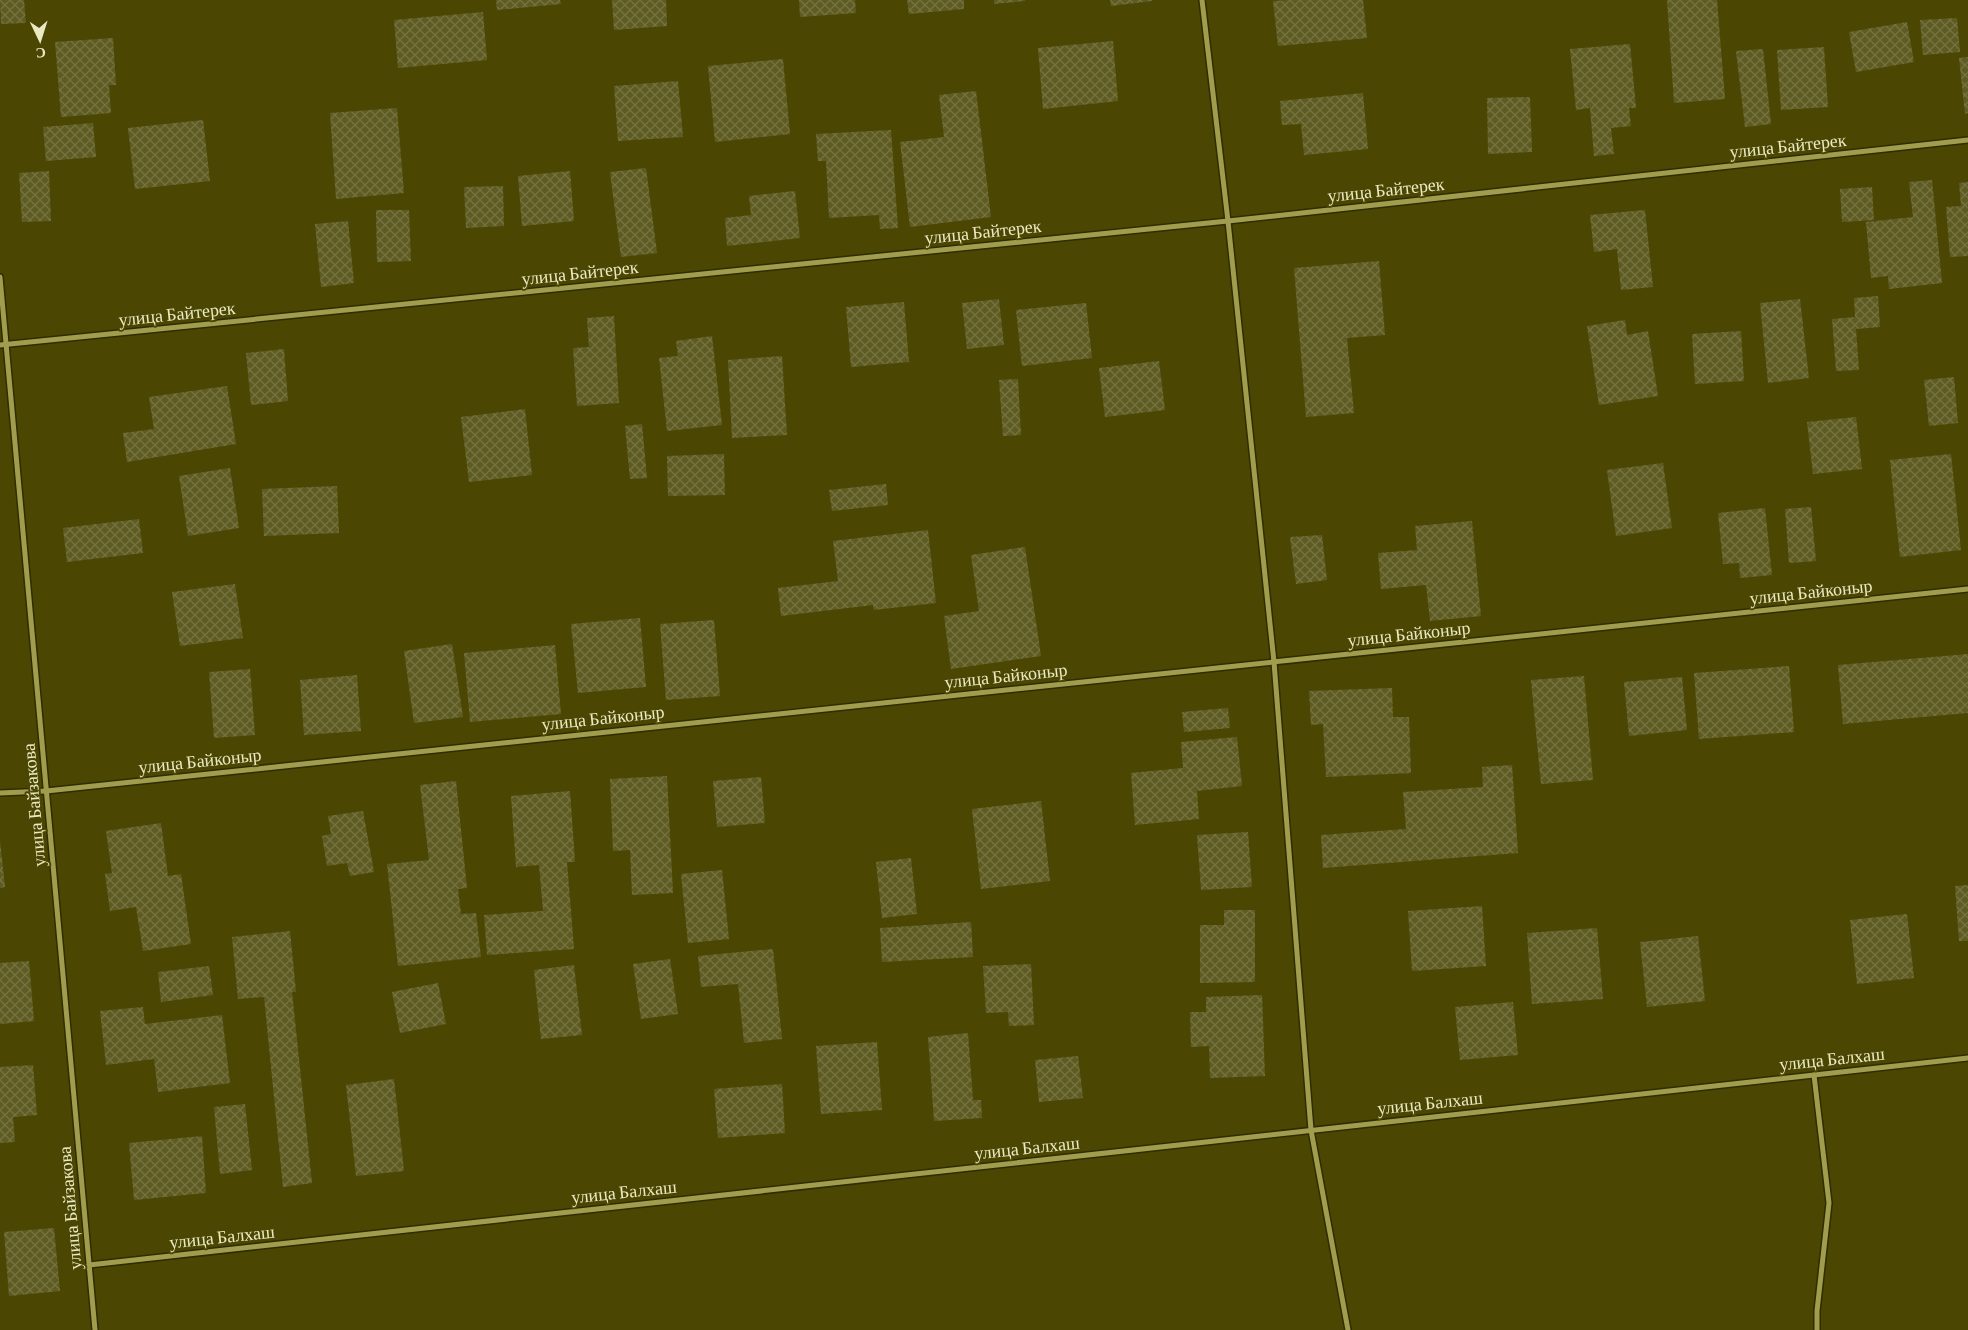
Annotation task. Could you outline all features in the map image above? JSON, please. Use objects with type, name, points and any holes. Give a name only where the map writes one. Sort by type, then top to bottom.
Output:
[{"type":"street","points":[[1202,0],[1228,222],[1274,662],[1311,1130],[1348,1330]]},
{"type":"street","name":"улица Байтерек","points":[[3,345],[1228,222],[1968,140]]},
{"type":"street","name":"улица Байзакова","points":[[0,277],[3,345],[95,1330]]},
{"type":"street","name":"улица Байконыр","points":[[0,793],[46,791],[1968,589]]},
{"type":"street","name":"улица Балхаш","points":[[89,1265],[1968,1058]]},
{"type":"street","points":[[1814,1075],[1830,1202],[1816,1330]]},
{"type":"building","points":[[0,0],[24,0],[26,23],[1,24]]},
{"type":"building","points":[[496,0],[560,0],[561,4],[497,10]]},
{"type":"building","points":[[612,0],[666,0],[667,26],[614,30]]},
{"type":"building","points":[[799,0],[855,0],[856,13],[800,17]]},
{"type":"building","points":[[907,0],[964,0],[964,9],[909,14]]},
{"type":"building","points":[[994,0],[1025,0],[1025,1],[994,4]]},
{"type":"building","points":[[1110,0],[1152,0],[1152,1],[1111,6]]},
{"type":"building","points":[[1363,0],[1367,38],[1278,46],[1273,1]]},
{"type":"building","points":[[1667,0],[1717,0],[1725,99],[1674,103]]},
{"type":"building","points":[[483,12],[487,60],[398,68],[394,20]]},
{"type":"building","points":[[1957,18],[1960,52],[1923,55],[1920,20]]},
{"type":"building","points":[[1907,22],[1914,62],[1856,72],[1849,32]]},
{"type":"building","points":[[113,38],[116,85],[109,85],[111,113],[61,117],[55,42]]},
{"type":"building","points":[[1113,41],[1118,101],[1043,109],[1038,48]]},
{"type":"building","points":[[1630,44],[1636,108],[1629,108],[1631,126],[1611,128],[1614,154],[1594,156],[1590,108],[1576,110],[1570,49]]},
{"type":"building","points":[[1824,47],[1828,107],[1781,110],[1777,50]]},
{"type":"building","points":[[1763,49],[1771,124],[1745,127],[1736,51]]},
{"type":"building","points":[[1968,57],[1968,113],[1965,114],[1959,58]]},
{"type":"building","points":[[783,59],[790,134],[715,142],[708,66]]},
{"type":"building","points":[[678,81],[683,137],[618,141],[614,86]]},
{"type":"building","points":[[976,91],[991,217],[910,227],[900,142],[944,137],[939,95]]},
{"type":"building","points":[[1363,93],[1368,149],[1304,155],[1301,124],[1282,125],[1280,101]]},
{"type":"building","points":[[1530,97],[1532,152],[1488,154],[1487,98]]},
{"type":"building","points":[[397,108],[404,193],[336,199],[330,113]]},
{"type":"building","points":[[203,120],[210,181],[135,189],[128,128]]},
{"type":"building","points":[[93,123],[96,157],[46,161],[43,127]]},
{"type":"building","points":[[891,130],[898,228],[880,229],[879,215],[829,218],[826,161],[818,161],[816,134]]},
{"type":"building","points":[[646,168],[657,253],[621,257],[610,172]]},
{"type":"building","points":[[49,171],[51,221],[22,222],[19,173]]},
{"type":"building","points":[[570,171],[574,221],[522,226],[518,176]]},
{"type":"building","points":[[1932,180],[1942,283],[1889,289],[1888,276],[1871,278],[1866,222],[1913,217],[1909,182]]},
{"type":"building","points":[[1968,182],[1968,256],[1950,257],[1946,207],[1961,206],[1959,183]]},
{"type":"building","points":[[503,186],[504,226],[466,228],[464,187]]},
{"type":"building","points":[[1872,187],[1874,220],[1842,222],[1840,189]]},
{"type":"building","points":[[795,191],[800,238],[727,246],[725,218],[751,215],[749,196]]},
{"type":"building","points":[[376,210],[409,210],[411,261],[377,262]]},
{"type":"building","points":[[1645,210],[1653,287],[1621,290],[1617,249],[1594,252],[1590,215]]},
{"type":"building","points":[[348,221],[354,283],[321,287],[315,224]]},
{"type":"building","points":[[1379,261],[1385,335],[1347,338],[1354,413],[1306,417],[1294,268]]},
{"type":"building","points":[[1878,296],[1880,327],[1856,329],[1859,370],[1836,371],[1832,319],[1855,317],[1854,298]]},
{"type":"building","points":[[999,299],[1004,345],[967,349],[962,303]]},
{"type":"building","points":[[1800,299],[1809,378],[1768,383],[1760,303]]},
{"type":"building","points":[[904,302],[909,362],[851,367],[846,307]]},
{"type":"building","points":[[1086,303],[1092,358],[1022,366],[1016,310]]},
{"type":"building","points":[[614,316],[619,403],[577,406],[573,348],[589,347],[587,318]]},
{"type":"building","points":[[1625,320],[1627,335],[1648,331],[1658,396],[1599,405],[1587,326]]},
{"type":"building","points":[[1741,331],[1744,381],[1695,384],[1692,334]]},
{"type":"building","points":[[712,336],[722,425],[667,431],[659,358],[678,356],[676,341]]},
{"type":"building","points":[[284,349],[288,401],[251,405],[246,353]]},
{"type":"building","points":[[782,356],[787,435],[732,438],[728,360]]},
{"type":"building","points":[[1159,361],[1165,410],[1105,417],[1099,368]]},
{"type":"building","points":[[1954,377],[1958,423],[1929,426],[1924,380]]},
{"type":"building","points":[[1018,379],[1021,435],[1003,436],[999,380]]},
{"type":"building","points":[[227,386],[236,444],[127,462],[123,433],[154,429],[149,397]]},
{"type":"building","points":[[525,409],[532,475],[469,482],[461,417]]},
{"type":"building","points":[[1856,417],[1862,469],[1813,474],[1807,422]]},
{"type":"building","points":[[642,424],[647,478],[630,479],[625,426]]},
{"type":"building","points":[[724,454],[725,495],[668,496],[667,456]]},
{"type":"building","points":[[1951,454],[1961,550],[1900,557],[1890,460]]},
{"type":"building","points":[[1663,463],[1672,528],[1616,536],[1607,470]]},
{"type":"building","points":[[230,468],[239,528],[188,536],[179,476]]},
{"type":"building","points":[[886,484],[888,505],[832,511],[829,490]]},
{"type":"building","points":[[337,486],[339,533],[264,536],[262,489]]},
{"type":"building","points":[[1811,507],[1816,561],[1789,563],[1785,509]]},
{"type":"building","points":[[1765,508],[1772,575],[1740,578],[1739,563],[1723,564],[1718,513]]},
{"type":"building","points":[[139,519],[143,553],[67,562],[63,528]]},
{"type":"building","points":[[1472,521],[1481,616],[1430,621],[1426,585],[1381,589],[1378,553],[1417,550],[1415,526]]},
{"type":"building","points":[[928,530],[936,603],[874,610],[873,605],[781,616],[778,588],[838,581],[833,541]]},
{"type":"building","points":[[1322,535],[1327,580],[1296,584],[1290,537]]},
{"type":"building","points":[[1025,547],[1041,656],[951,669],[944,616],[979,611],[971,555]]},
{"type":"building","points":[[235,584],[243,638],[180,646],[172,592]]},
{"type":"building","points":[[640,618],[646,687],[578,693],[571,624]]},
{"type":"building","points":[[714,620],[720,696],[666,700],[660,624]]},
{"type":"building","points":[[452,644],[463,717],[414,723],[404,651]]},
{"type":"building","points":[[555,645],[561,714],[470,722],[464,653]]},
{"type":"building","points":[[1968,654],[1968,713],[1843,724],[1838,665]]},
{"type":"building","points":[[1789,666],[1794,732],[1699,739],[1694,673]]},
{"type":"building","points":[[250,669],[255,735],[214,738],[209,672]]},
{"type":"building","points":[[357,675],[361,731],[304,735],[300,680]]},
{"type":"building","points":[[1584,676],[1593,780],[1541,784],[1531,680]]},
{"type":"building","points":[[1682,677],[1687,730],[1629,736],[1624,682]]},
{"type":"building","points":[[1392,688],[1393,717],[1409,717],[1411,773],[1326,777],[1323,724],[1311,725],[1309,691]]},
{"type":"building","points":[[1228,708],[1230,728],[1184,732],[1182,712]]},
{"type":"building","points":[[1237,737],[1242,786],[1197,791],[1199,819],[1135,825],[1131,773],[1183,768],[1181,742]]},
{"type":"building","points":[[1512,765],[1518,853],[1323,868],[1321,835],[1406,829],[1403,792],[1483,787],[1482,767]]},
{"type":"building","points":[[667,776],[673,893],[632,895],[630,850],[613,851],[610,779]]},
{"type":"building","points":[[761,777],[765,823],[717,827],[713,781]]},
{"type":"building","points":[[456,781],[467,888],[458,889],[461,914],[476,913],[481,957],[398,966],[387,864],[429,860],[420,785]]},
{"type":"building","points":[[570,791],[575,862],[567,862],[574,949],[487,955],[484,915],[543,911],[539,865],[516,867],[511,796]]},
{"type":"building","points":[[1041,801],[1050,881],[981,889],[972,809]]},
{"type":"building","points":[[363,811],[374,872],[350,876],[347,863],[327,866],[322,836],[331,834],[328,816]]},
{"type":"building","points":[[161,823],[168,876],[181,874],[191,944],[143,951],[136,907],[110,911],[105,874],[112,873],[106,831]]},
{"type":"building","points":[[1248,832],[1252,887],[1201,890],[1197,835]]},
{"type":"building","points":[[0,841],[5,887],[0,888]]},
{"type":"building","points":[[911,858],[917,914],[882,918],[876,862]]},
{"type":"building","points":[[722,870],[729,939],[688,943],[681,874]]},
{"type":"building","points":[[1968,885],[1968,941],[1959,941],[1955,886]]},
{"type":"building","points":[[1482,906],[1486,966],[1412,971],[1408,911]]},
{"type":"building","points":[[1224,910],[1255,910],[1255,982],[1200,983],[1200,925],[1224,925]]},
{"type":"building","points":[[1907,914],[1914,978],[1857,984],[1850,920]]},
{"type":"building","points":[[971,922],[973,957],[882,962],[880,928]]},
{"type":"building","points":[[1597,928],[1603,999],[1532,1004],[1527,933]]},
{"type":"building","points":[[290,931],[296,992],[292,992],[312,1183],[283,1187],[264,997],[238,999],[232,937]]},
{"type":"building","points":[[1698,936],[1705,1001],[1647,1007],[1640,942]]},
{"type":"building","points":[[773,949],[782,1039],[744,1043],[738,984],[701,987],[698,956]]},
{"type":"building","points":[[670,959],[678,1014],[641,1019],[633,964]]},
{"type":"building","points":[[29,961],[34,1021],[0,1024],[0,963]]},
{"type":"building","points":[[1031,964],[1034,1025],[1009,1026],[1008,1012],[986,1013],[983,966]]},
{"type":"building","points":[[574,965],[582,1035],[541,1039],[534,970]]},
{"type":"building","points":[[209,966],[213,995],[161,1002],[158,972]]},
{"type":"building","points":[[438,983],[446,1024],[400,1033],[392,992]]},
{"type":"building","points":[[1262,995],[1265,1076],[1210,1078],[1209,1046],[1191,1047],[1190,1012],[1206,1012],[1206,997]]},
{"type":"building","points":[[1513,1002],[1518,1055],[1460,1060],[1455,1007]]},
{"type":"building","points":[[143,1007],[145,1024],[222,1015],[230,1083],[158,1092],[154,1059],[106,1065],[100,1011]]},
{"type":"building","points":[[968,1033],[973,1100],[981,1100],[982,1118],[934,1121],[928,1037]]},
{"type":"building","points":[[877,1042],[882,1110],[821,1114],[816,1046]]},
{"type":"building","points":[[1078,1056],[1083,1098],[1039,1102],[1035,1060]]},
{"type":"building","points":[[33,1065],[37,1115],[13,1117],[15,1142],[0,1143],[0,1067]]},
{"type":"building","points":[[394,1079],[404,1171],[356,1176],[346,1085]]},
{"type":"building","points":[[782,1084],[785,1133],[718,1138],[714,1089]]},
{"type":"building","points":[[245,1104],[252,1170],[220,1174],[214,1107]]},
{"type":"building","points":[[202,1136],[206,1193],[134,1200],[129,1143]]},
{"type":"building","points":[[54,1228],[60,1291],[9,1296],[4,1232]]}]
